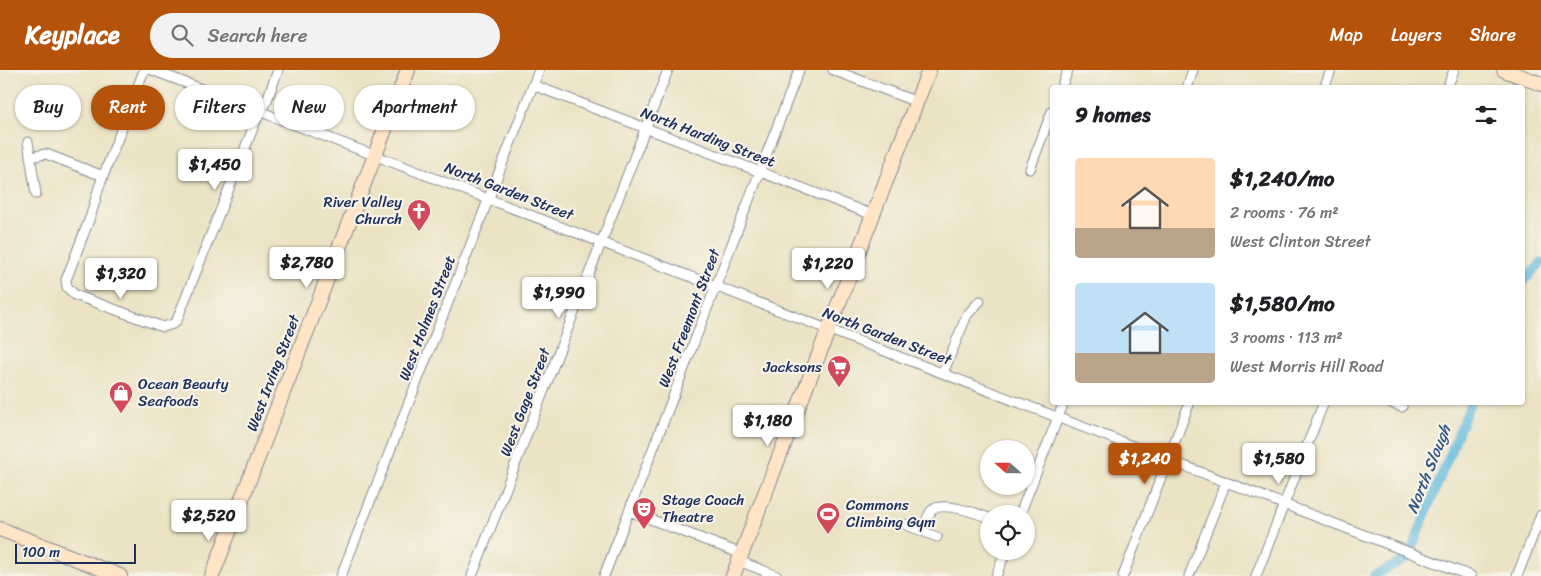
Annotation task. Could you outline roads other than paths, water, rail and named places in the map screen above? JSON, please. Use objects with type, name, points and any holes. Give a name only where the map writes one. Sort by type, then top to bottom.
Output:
[{"type":"street","points":[[147,70],[142,73],[68,271],[67,287],[75,296],[158,326],[168,327],[173,324],[177,320],[252,130]]},
{"type":"street","name":"North Garden Street","points":[[152,70],[191,85]]},
{"type":"street","points":[[264,104],[278,70]]},
{"type":"street","name":"West Irving Street","points":[[212,576],[408,70]]},
{"type":"street","name":"West Holmes Street","points":[[341,576],[539,70]]},
{"type":"street","name":"West Gage Street","points":[[472,576],[668,70]]},
{"type":"street","name":"West Freemont Street","points":[[604,576],[799,70]]},
{"type":"street","points":[[833,70],[917,102]]},
{"type":"street","points":[[733,576],[929,70]]},
{"type":"street","points":[[1062,85],[1068,70]]},
{"type":"street","points":[[1187,85],[1193,70]]},
{"type":"street","points":[[1325,85],[1330,70]]},
{"type":"street","points":[[1448,85],[1454,70]]},
{"type":"street","points":[[1504,70],[1541,84]]},
{"type":"street","name":"North Harding Street","points":[[533,85],[873,215]]},
{"type":"street","name":"North Garden Street","points":[[264,113],[1168,459],[1450,572],[1471,576]]},
{"type":"street","points":[[1030,169],[1050,116]]},
{"type":"street","points":[[28,142],[36,194]]},
{"type":"street","points":[[30,157],[46,154],[103,176]]},
{"type":"street","points":[[944,373],[967,315],[980,301]]},
{"type":"street","points":[[1024,505],[1063,405]]},
{"type":"street","points":[[1123,576],[1189,405]]},
{"type":"street","points":[[1256,576],[1323,405]]},
{"type":"street","points":[[1397,405],[1402,407]]},
{"type":"street","points":[[1189,576],[1226,482]]},
{"type":"street","points":[[922,531],[933,509],[942,506],[980,514]]},
{"type":"street","points":[[629,512],[740,557],[777,576]]},
{"type":"street","points":[[1517,576],[1541,515]]},
{"type":"street","points":[[904,524],[937,537]]},
{"type":"street","points":[[0,529],[120,576]]},
{"type":"street","points":[[996,576],[1002,560]]},
{"type":"waterway","name":"North Slough","points":[[1525,280],[1541,263]]},
{"type":"waterway","name":"North Slough","points":[[1412,548],[1470,405]]},
{"type":"waterway","name":"North Slough","points":[[1374,576],[1408,558]]},
{"type":"place","name":"River Valley Church","points":[[419,232]]},
{"type":"place","name":"Jacksons","points":[[839,388]]},
{"type":"place","name":"Ocean Beauty Seafoods","points":[[121,414]]},
{"type":"place","name":"Stage Coach Theatre","points":[[644,530]]},
{"type":"place","name":"Commons Climbing Gym","points":[[828,535]]}]
